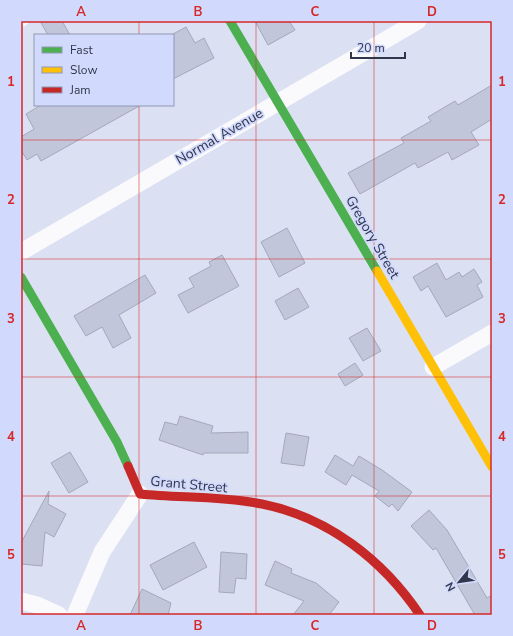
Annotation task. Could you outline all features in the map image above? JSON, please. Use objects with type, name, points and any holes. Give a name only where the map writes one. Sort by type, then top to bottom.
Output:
[{"type":"street","name":"Gregory Street","points":[[230,21],[492,467]]},
{"type":"street","name":"Normal Avenue","points":[[21,252],[418,21]]},
{"type":"street","name":"Grant Street","points":[[21,277],[117,442],[140,494],[262,504],[304,517],[347,539],[384,570],[420,615]]},
{"type":"street","points":[[433,367],[492,333]]},
{"type":"street","points":[[75,615],[102,552],[140,494]]},
{"type":"street","points":[[21,601],[38,604],[59,615]]},
{"type":"building","points":[[40,21],[62,21],[69,34],[47,34]]},
{"type":"building","points":[[255,21],[289,21],[295,30],[268,45]]},
{"type":"building","points":[[186,27],[195,43],[204,38],[214,58],[174,78],[173,34]]},
{"type":"building","points":[[492,85],[492,119],[471,132],[479,145],[452,160],[448,152],[418,168],[415,163],[360,194],[348,173],[404,143],[401,138],[431,121],[428,117],[455,101],[458,105]]},
{"type":"building","points":[[39,106],[139,106],[41,161],[37,154],[27,160],[21,150],[21,137],[34,129],[26,114]]},
{"type":"building","points":[[287,228],[305,263],[279,277],[261,242]]},
{"type":"building","points":[[222,255],[239,286],[188,313],[178,295],[194,287],[189,278],[211,266],[209,262]]},
{"type":"building","points":[[437,263],[446,280],[459,272],[462,277],[474,269],[482,282],[477,285],[483,297],[446,317],[428,286],[421,291],[413,277]]},
{"type":"building","points":[[145,275],[156,293],[119,315],[131,338],[113,348],[102,327],[86,336],[74,316]]},
{"type":"building","points":[[298,288],[309,307],[285,320],[275,301]]},
{"type":"building","points":[[367,328],[381,351],[363,361],[349,338]]},
{"type":"building","points":[[355,363],[363,375],[345,386],[338,374]]},
{"type":"building","points":[[180,416],[213,426],[211,433],[248,432],[248,453],[204,453],[203,455],[159,440],[165,422],[177,425]]},
{"type":"building","points":[[286,433],[309,437],[304,466],[281,463]]},
{"type":"building","points":[[70,452],[88,482],[69,493],[51,463]]},
{"type":"building","points":[[335,455],[353,466],[359,456],[382,470],[412,492],[398,511],[392,504],[389,507],[375,496],[379,491],[352,475],[346,485],[325,472]]},
{"type":"building","points":[[49,491],[48,504],[66,514],[54,537],[45,532],[42,566],[21,564],[21,543]]},
{"type":"building","points":[[429,510],[447,530],[487,598],[492,595],[492,615],[475,615],[436,548],[433,550],[411,526]]},
{"type":"building","points":[[194,542],[207,567],[163,590],[150,565]]},
{"type":"building","points":[[221,552],[247,554],[246,579],[236,578],[234,593],[219,592]]},
{"type":"building","points":[[275,561],[292,569],[291,573],[316,583],[339,602],[329,615],[293,615],[304,601],[265,585]]},
{"type":"building","points":[[142,589],[171,603],[168,615],[130,615]]},
{"type":"traffic: fast","points":[[230,21],[377,271]]},
{"type":"traffic: fast","points":[[21,277],[117,442],[128,466]]},
{"type":"traffic: slow","points":[[377,271],[492,467]]},
{"type":"traffic: jam","points":[[128,466],[140,494],[247,501],[286,510],[331,530],[371,559],[389,576],[420,615]]}]
